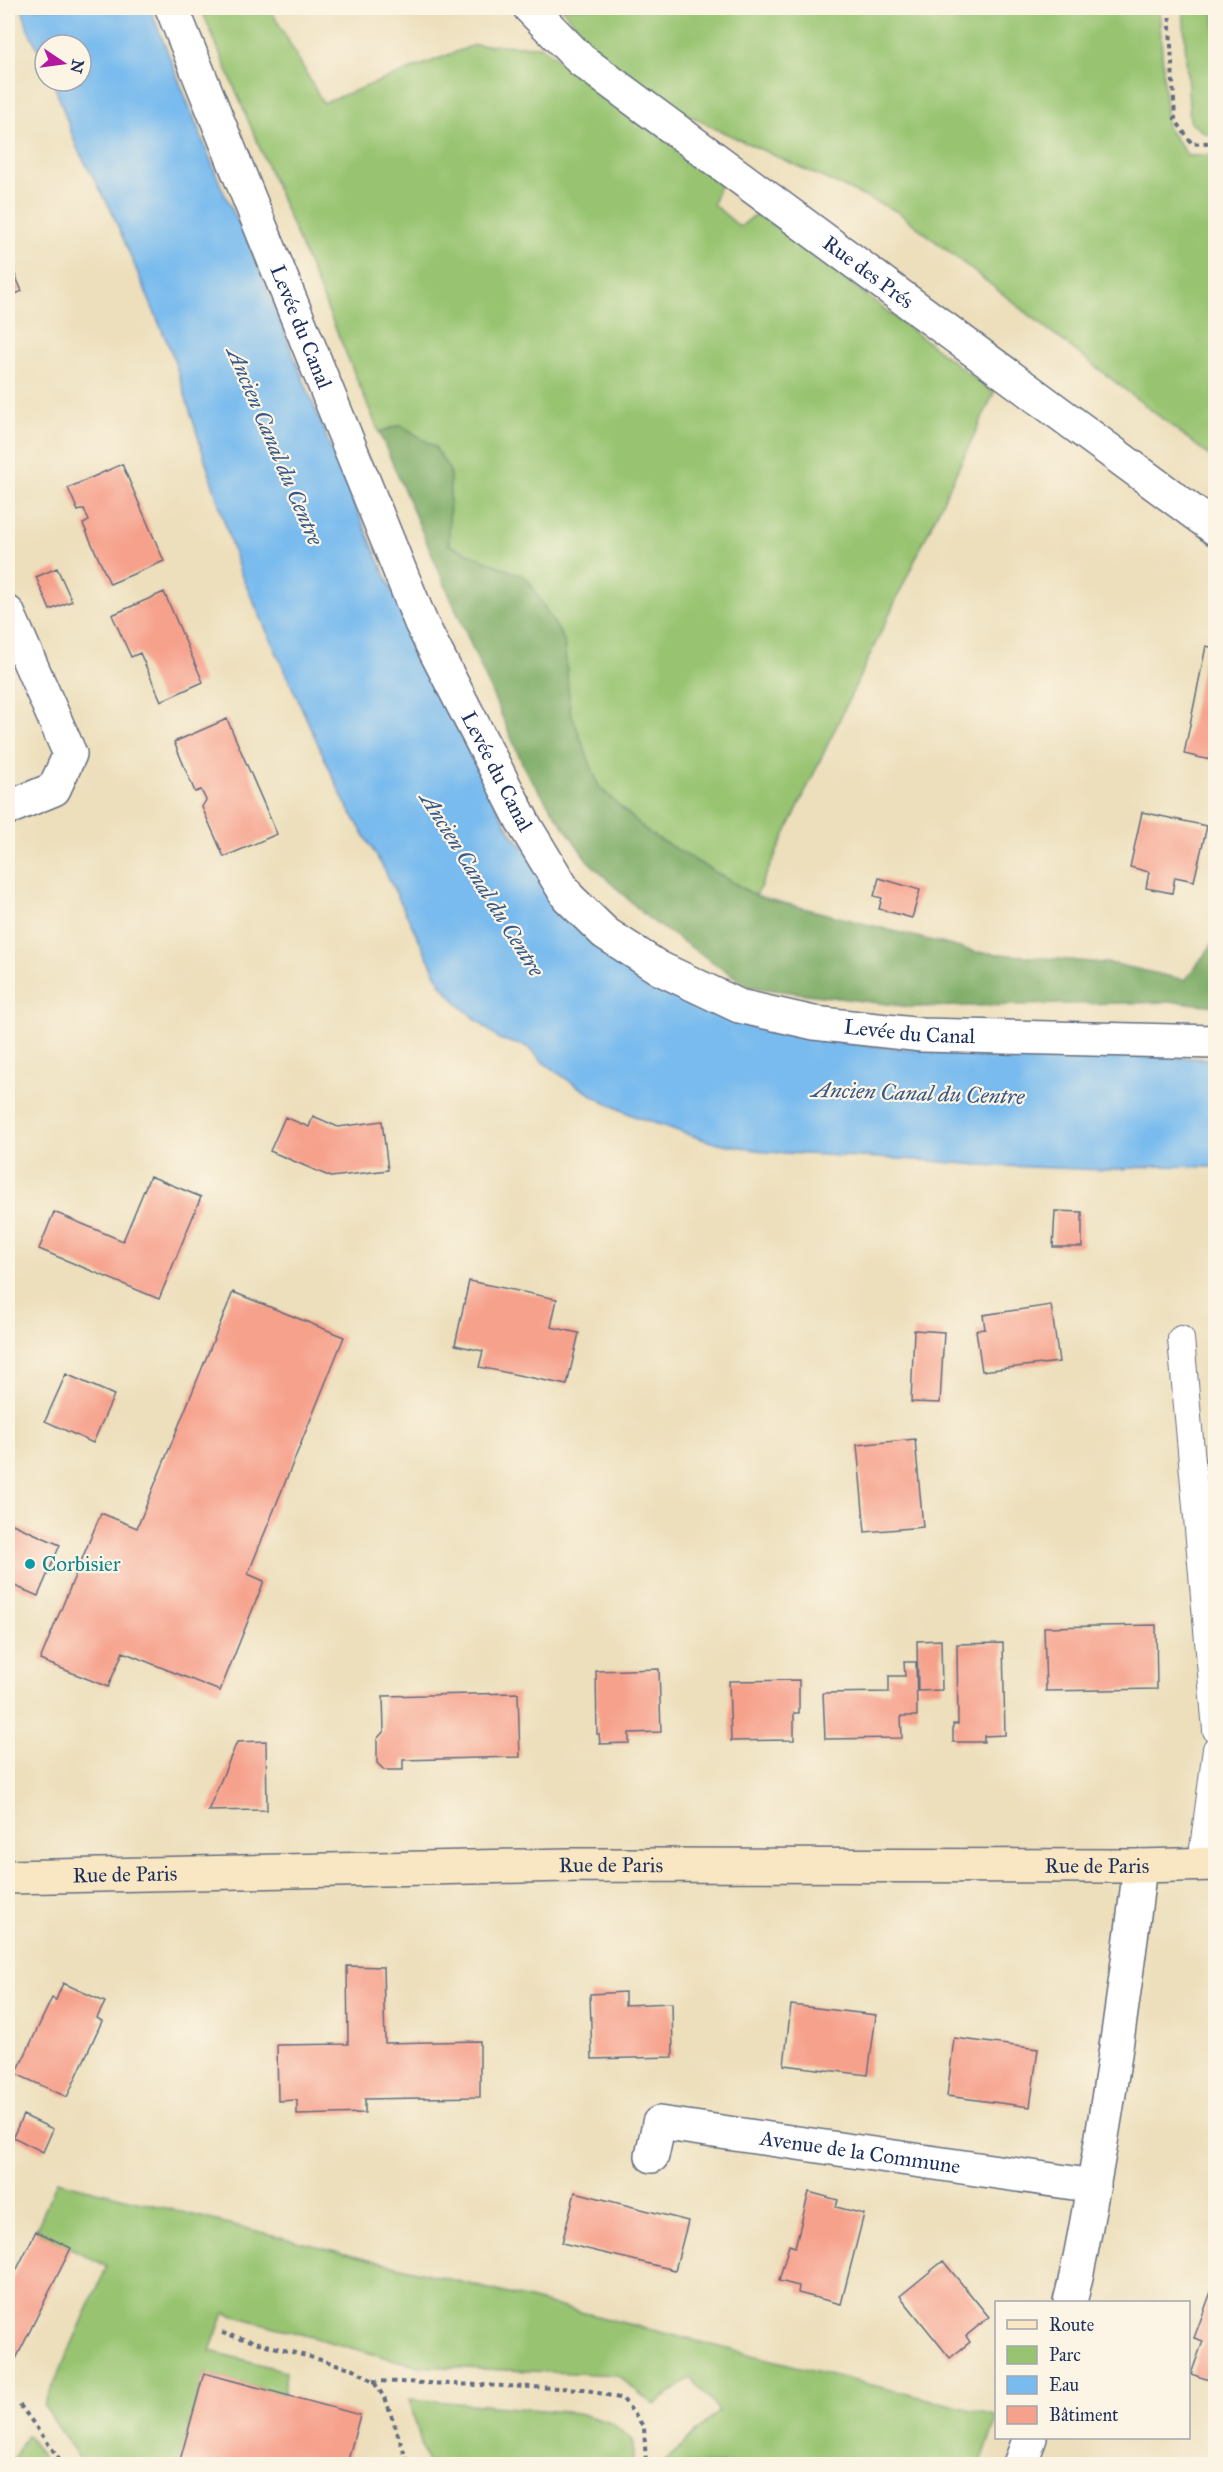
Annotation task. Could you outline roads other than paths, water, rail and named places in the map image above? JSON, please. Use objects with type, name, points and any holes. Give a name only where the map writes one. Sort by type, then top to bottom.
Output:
[{"type":"main road","name":"Rue de Paris","points":[[8,1877],[568,1865],[1140,1866],[1208,1864]]},
{"type":"street","name":"Levée du Canal","points":[[172,8],[421,623],[525,826],[568,897],[605,933],[659,968],[739,1006],[814,1023],[922,1035],[1215,1042]]},
{"type":"street","name":"Rue des Prés","points":[[530,8],[580,60],[1215,529]]},
{"type":"street","points":[[8,613],[70,754],[54,789],[8,808]]},
{"type":"street","points":[[1070,2301],[1080,2264],[1120,2031],[1140,1866]]},
{"type":"street","name":"Avenue de la Commune","points":[[652,2156],[659,2123],[1094,2186]]},
{"type":"street","points":[[1020,2464],[1030,2439]]},
{"type":"lane","points":[[1181,1339],[1215,1730]]},
{"type":"lane","points":[[1208,1864],[1215,1749]]},
{"type":"water","name":"Ancien Canal du Centre","points":[[22,8],[150,8],[222,189],[249,244],[340,471],[413,639],[496,806],[512,834],[626,965],[687,1003],[723,1018],[776,1033],[891,1048],[1215,1059],[1215,1167],[1158,1166],[1106,1170],[979,1165],[768,1152],[708,1141],[634,1116],[604,1102],[544,1063],[528,1047],[499,1039],[458,1004],[441,984],[383,867],[344,801],[240,572],[173,356],[111,210],[77,148],[57,93],[93,93],[93,33],[33,33],[33,39]]},
{"type":"place","name":"Corbisier","points":[[30,1564]]}]
